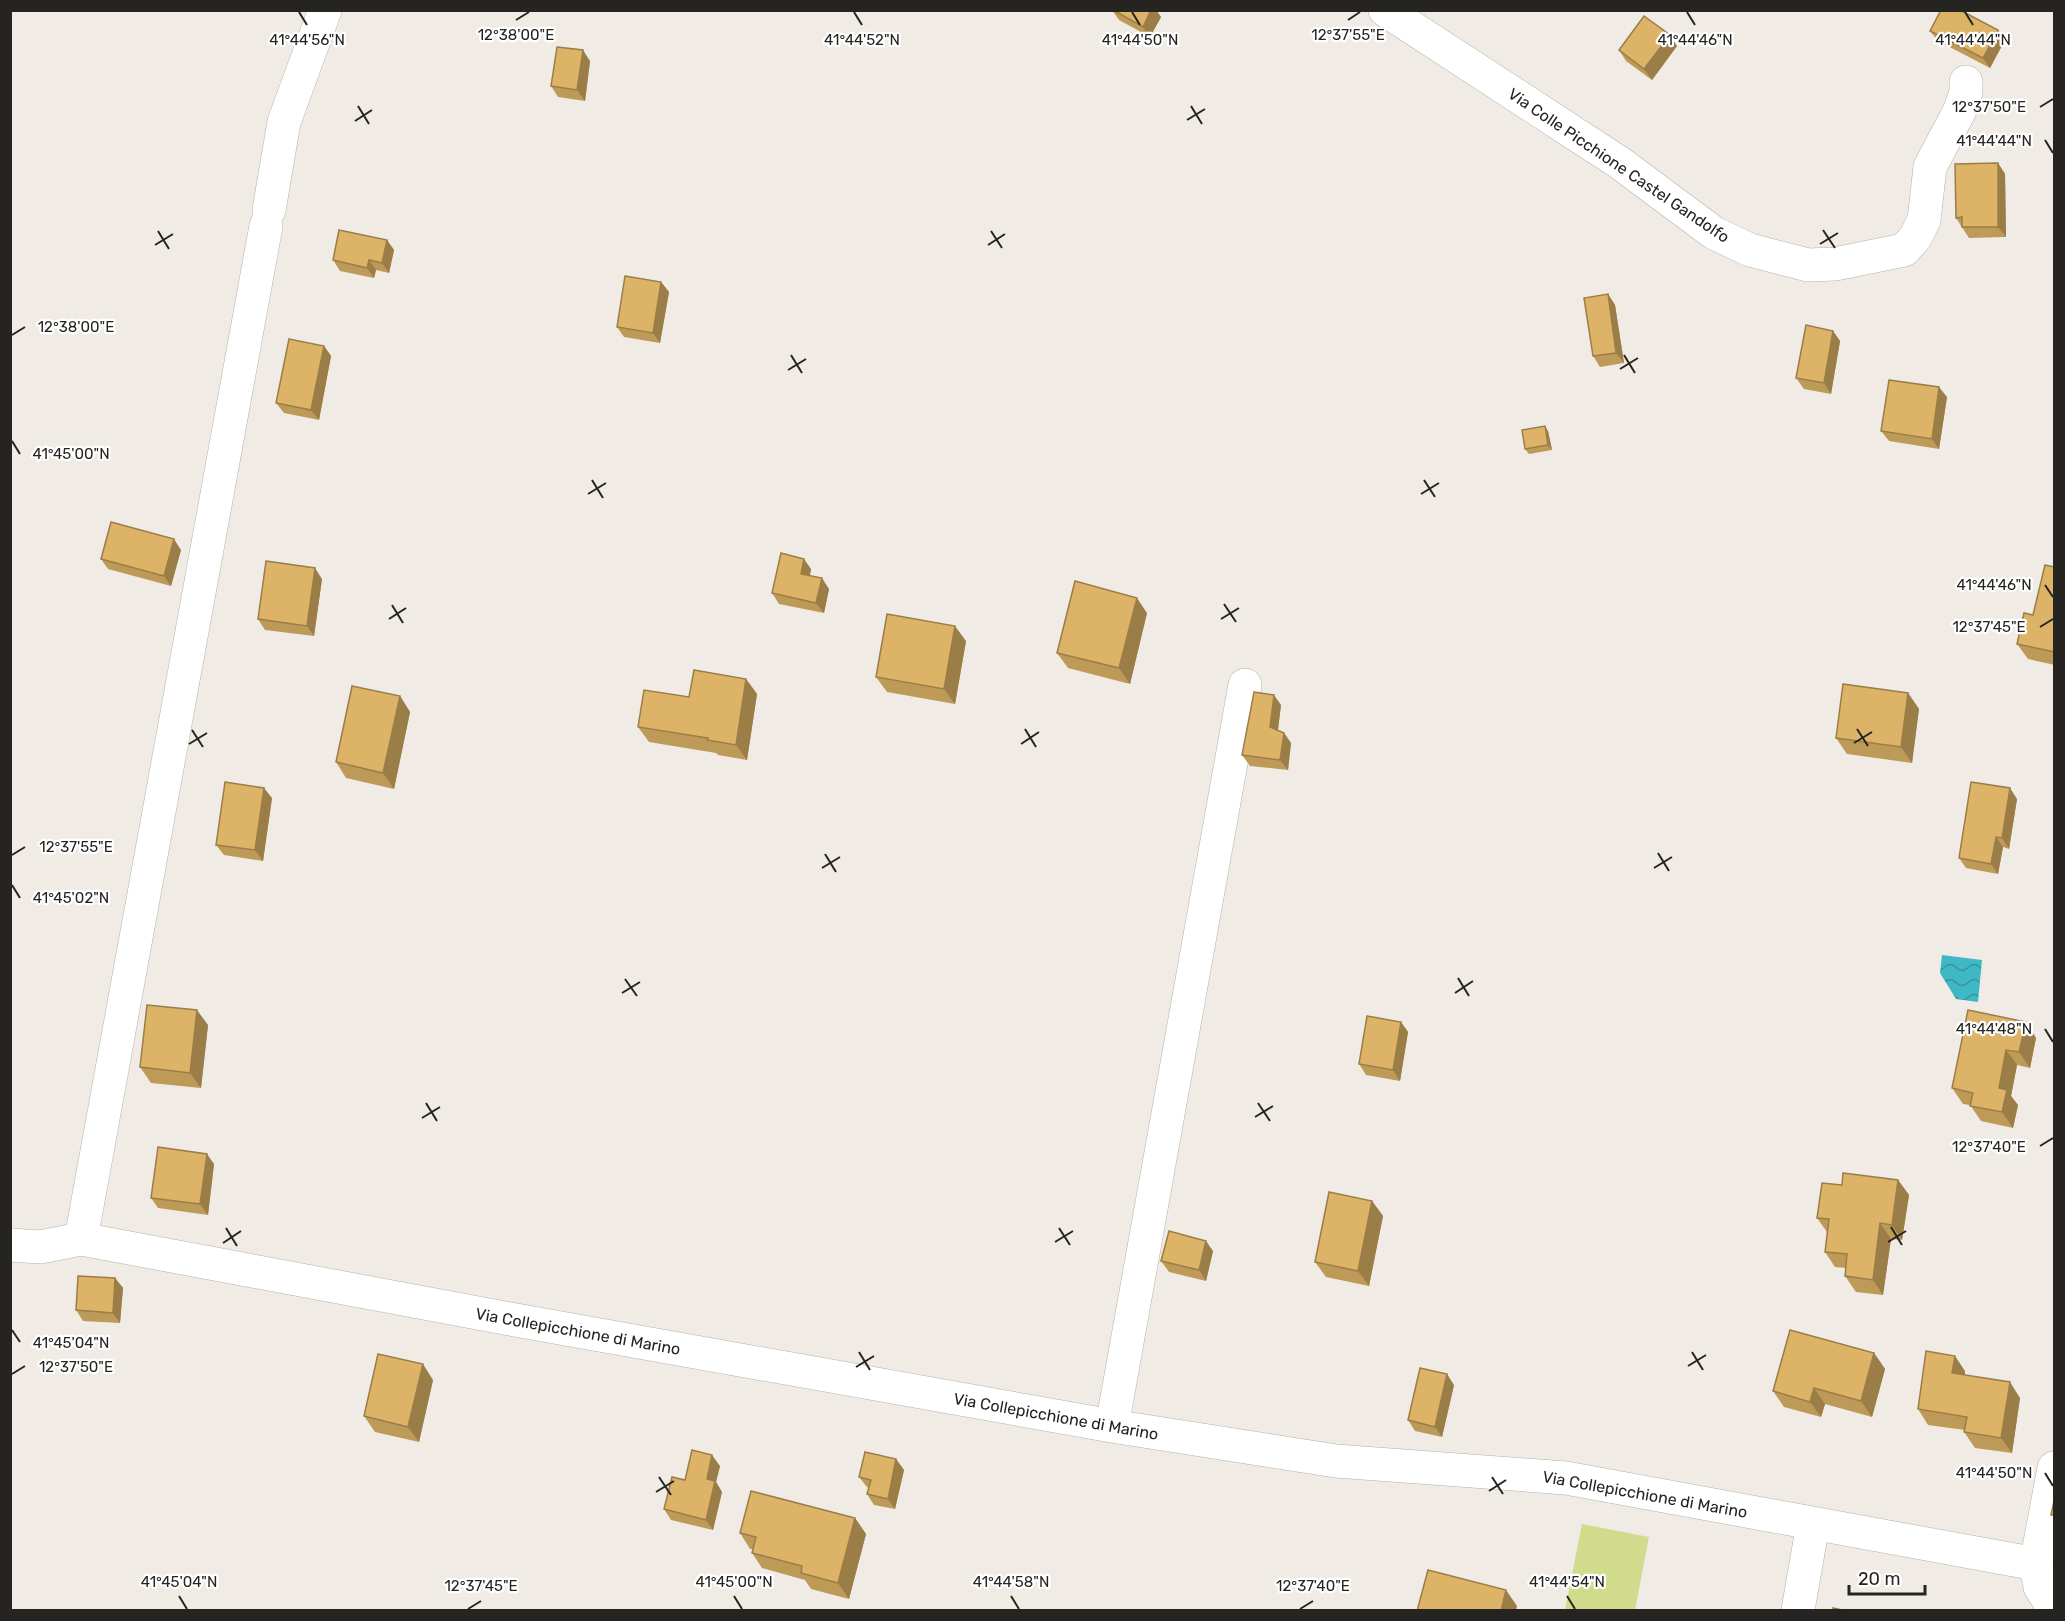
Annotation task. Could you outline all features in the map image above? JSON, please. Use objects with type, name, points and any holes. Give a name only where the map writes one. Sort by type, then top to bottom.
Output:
[{"type":"street","points":[[10,1245],[40,1247],[81,1239],[284,122],[325,10]]},
{"type":"street","name":"Via Colle Picchione Castel Gandolfo","points":[[1385,10],[1620,163],[1714,233],[1750,250],[1808,265],[1844,263],[1904,250],[1915,238],[1924,220],[1930,167],[1960,110],[1966,92],[1966,82]]},
{"type":"street","points":[[1112,1426],[1245,685]]},
{"type":"street","name":"Via Collepicchione di Marino","points":[[81,1239],[510,1319],[1112,1426],[1336,1461],[1566,1478],[2036,1564]]},
{"type":"street","points":[[2055,1467],[2036,1564],[2040,1587],[2055,1609]]},
{"type":"street","points":[[1797,1611],[1813,1524]]},
{"type":"green space","points":[[1582,1524],[1649,1537],[1635,1610],[1565,1610]]},
{"type":"water","points":[[1942,955],[1982,960],[1978,1002],[1956,999],[1940,973]]},
{"type":"building","points":[[1113,10],[1151,10],[1143,27]]},
{"type":"building","points":[[1941,10],[1960,10],[1998,30],[1983,58],[1930,31]]},
{"type":"building","points":[[1644,16],[1670,35],[1644,69],[1619,50]]},
{"type":"building","points":[[557,47],[583,50],[577,90],[551,86]]},
{"type":"building","points":[[1998,163],[1998,227],[1962,227],[1962,217],[1956,218],[1955,164]]},
{"type":"building","points":[[339,230],[387,240],[382,263],[369,260],[367,268],[333,260]]},
{"type":"building","points":[[625,276],[661,282],[653,333],[617,327]]},
{"type":"building","points":[[1608,294],[1616,353],[1593,356],[1584,298]]},
{"type":"building","points":[[1806,325],[1833,331],[1824,383],[1796,378]]},
{"type":"building","points":[[289,339],[324,346],[311,410],[276,403]]},
{"type":"building","points":[[1889,380],[1939,387],[1932,439],[1881,431]]},
{"type":"building","points":[[1545,426],[1548,445],[1525,449],[1522,430]]},
{"type":"building","points":[[111,522],[174,539],[164,576],[101,559]]},
{"type":"building","points":[[781,553],[804,559],[801,574],[822,578],[816,603],[772,593]]},
{"type":"building","points":[[266,561],[315,568],[307,626],[258,619]]},
{"type":"building","points":[[2045,565],[2055,567],[2055,652],[2017,644],[2024,613],[2033,615]]},
{"type":"building","points":[[1075,581],[1137,598],[1119,668],[1057,653]]},
{"type":"building","points":[[887,614],[955,626],[944,689],[876,677]]},
{"type":"building","points":[[694,670],[746,679],[736,745],[707,740],[708,738],[638,727],[644,690],[689,697]]},
{"type":"building","points":[[1843,684],[1908,693],[1901,747],[1836,738]]},
{"type":"building","points":[[352,686],[400,696],[383,773],[336,762]]},
{"type":"building","points":[[1254,692],[1274,695],[1270,727],[1284,733],[1280,760],[1242,755]]},
{"type":"building","points":[[225,782],[264,788],[255,850],[216,845]]},
{"type":"building","points":[[1971,782],[2010,788],[2002,838],[1996,837],[1991,864],[1959,858]]},
{"type":"building","points":[[147,1005],[197,1010],[190,1073],[140,1067]]},
{"type":"building","points":[[1968,1010],[2026,1022],[2019,1052],[2006,1050],[1999,1088],[2007,1090],[2002,1112],[1970,1106],[1973,1093],[1952,1088]]},
{"type":"building","points":[[1367,1016],[1401,1022],[1393,1070],[1359,1064]]},
{"type":"building","points":[[158,1147],[207,1154],[200,1204],[151,1198]]},
{"type":"building","points":[[1843,1173],[1898,1180],[1892,1225],[1880,1223],[1873,1280],[1845,1276],[1847,1254],[1825,1252],[1829,1219],[1817,1218],[1822,1183],[1842,1185]]},
{"type":"building","points":[[1329,1192],[1372,1201],[1358,1271],[1315,1262]]},
{"type":"building","points":[[1169,1231],[1206,1241],[1199,1270],[1161,1261]]},
{"type":"building","points":[[78,1276],[115,1278],[113,1313],[76,1310]]},
{"type":"building","points":[[1790,1330],[1874,1353],[1861,1401],[1814,1388],[1810,1402],[1773,1391]]},
{"type":"building","points":[[1926,1351],[1955,1356],[1952,1373],[2010,1382],[2001,1438],[1964,1432],[1967,1417],[1918,1409]]},
{"type":"building","points":[[378,1354],[423,1364],[408,1427],[364,1416]]},
{"type":"building","points":[[1420,1368],[1447,1374],[1435,1427],[1408,1420]]},
{"type":"building","points":[[692,1450],[712,1455],[707,1479],[715,1481],[706,1520],[664,1509],[672,1477],[685,1480]]},
{"type":"building","points":[[865,1452],[896,1459],[888,1499],[867,1494],[871,1480],[859,1477]]},
{"type":"building","points":[[751,1491],[855,1518],[838,1583],[801,1573],[802,1566],[752,1553],[756,1537],[740,1533]]},
{"type":"building","points":[[2055,1496],[2055,1515],[2051,1515]]},
{"type":"building","points":[[1428,1570],[1506,1590],[1501,1611],[1417,1611]]}]
